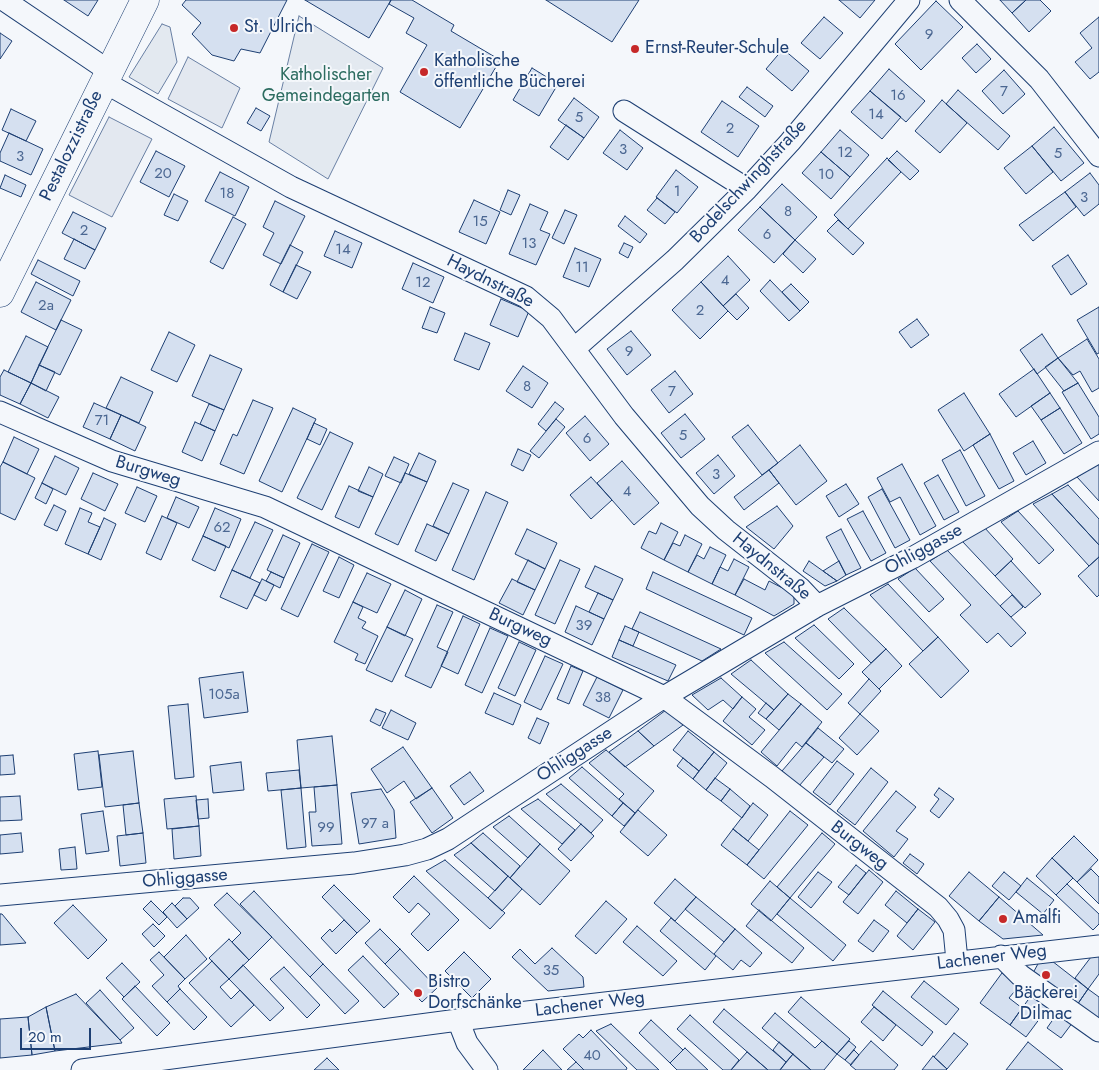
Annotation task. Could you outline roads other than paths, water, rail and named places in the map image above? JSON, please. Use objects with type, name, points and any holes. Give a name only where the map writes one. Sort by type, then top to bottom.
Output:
[{"type":"main road","name":"Pestalozzistraße","points":[[0,293],[145,0]]},
{"type":"street","name":"Haydnstraße","points":[[4,0],[106,76],[291,187],[520,294],[551,318],[630,424],[700,506],[726,530],[800,588],[817,606]]},
{"type":"street","name":"Bodelschwinghstraße","points":[[574,349],[675,260],[747,189],[909,0]]},
{"type":"street","points":[[960,0],[1038,79],[1099,156]]},
{"type":"street","points":[[624,111],[747,189]]},
{"type":"street","name":"Burgweg","points":[[0,412],[112,461],[265,507],[664,697],[772,777],[938,908],[948,919],[954,930],[957,961]]},
{"type":"street","name":"Ohliggasse","points":[[0,895],[354,863],[405,855],[427,849],[448,839],[664,697],[817,606],[912,558],[1099,452]]},
{"type":"street","name":"Lachener Weg","points":[[82,1070],[458,1020],[1099,946]]},
{"type":"street","points":[[1001,956],[1020,975],[1099,1031]]},
{"type":"street","points":[[458,1020],[466,1043],[487,1070]]},
{"type":"place","name":"St. Ulrich","points":[[234,28]]},
{"type":"place","name":"Ernst-Reuter-Schule","points":[[635,49]]},
{"type":"place","name":"Katholische öffentliche Bücherei","points":[[424,72]]},
{"type":"place","name":"Amalfi","points":[[1003,919]]},
{"type":"place","name":"Bäckerei Dilmac","points":[[1046,975]]},
{"type":"place","name":"Bistro Dorfschänke","points":[[418,993]]},
{"type":"park label","name":"Katholischer Gemeindegarten","points":[[326,86]]}]
